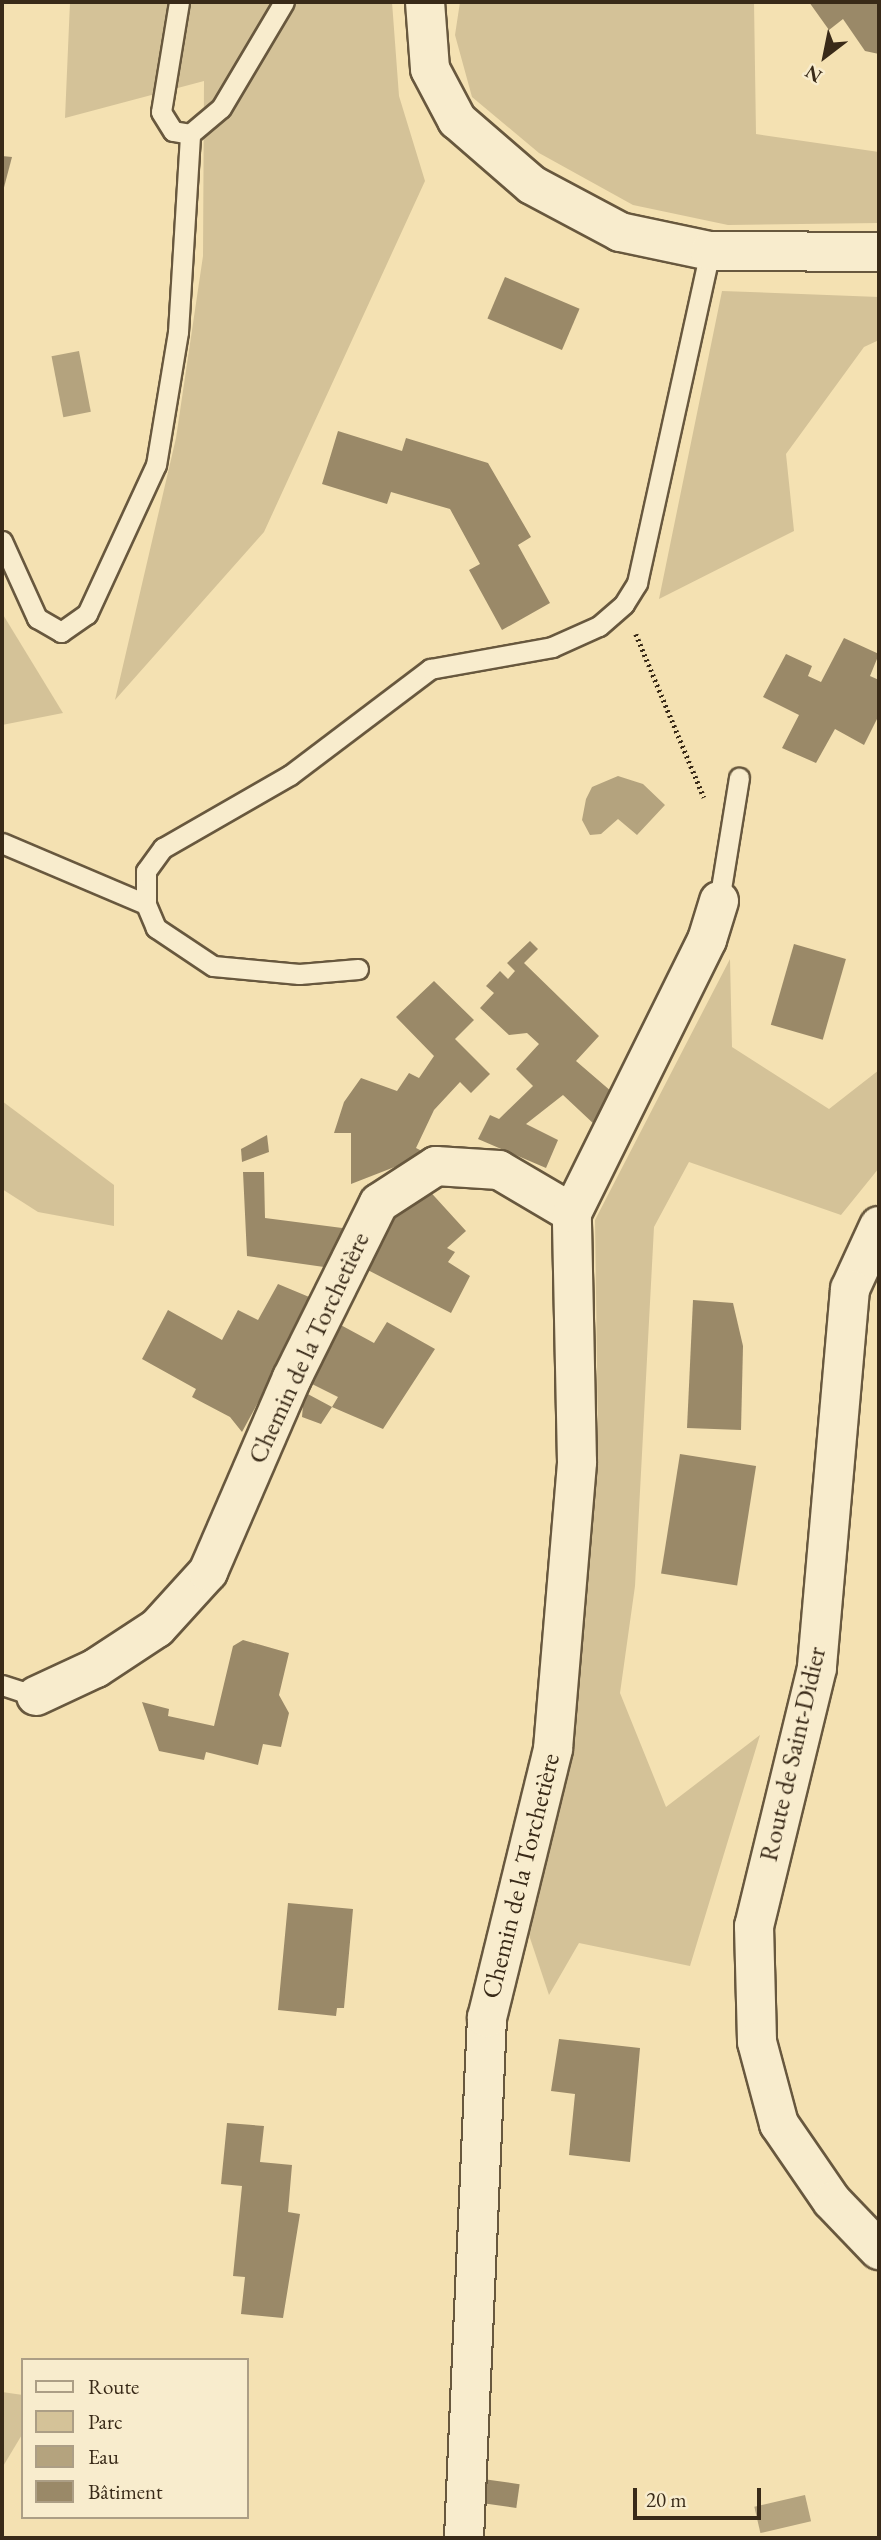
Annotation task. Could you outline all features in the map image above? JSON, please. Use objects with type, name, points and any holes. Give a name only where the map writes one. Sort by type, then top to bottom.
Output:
[{"type":"street","points":[[425,2],[430,69],[457,120],[532,185],[620,232],[710,251],[879,252]]},
{"type":"street","name":"Chemin de la Torchetière","points":[[464,2538],[487,2018],[553,1749],[576,1476],[572,1213],[706,940],[719,901]]},
{"type":"street","name":"Chemin de la Torchetière","points":[[19,1690],[96,1668],[157,1629],[208,1572],[297,1367],[380,1203],[436,1166],[499,1170],[572,1213]]},
{"type":"street","name":"Route de Saint-Didier","points":[[879,1226],[850,1289],[817,1668],[754,1926],[757,2042],[779,2124],[832,2201],[879,2250]]},
{"type":"lane","points":[[180,2],[161,111],[173,131],[190,134]]},
{"type":"lane","points":[[2,541],[37,618],[61,632],[87,614],[156,465],[178,332],[190,134],[221,108],[284,2]]},
{"type":"lane","points":[[358,969],[299,974],[213,966],[156,928],[146,904],[146,871],[163,848],[290,775],[430,669],[552,648],[599,626],[624,604],[637,583],[710,251]]},
{"type":"lane","points":[[719,901],[725,846],[739,778]]},
{"type":"lane","points":[[2,843],[146,904]]},
{"type":"path","points":[[624,604],[725,846]]},
{"type":"green space","points":[[70,2],[392,2],[399,96],[425,181],[264,532],[115,700],[176,438],[203,256],[204,81],[65,118]]},
{"type":"green space","points":[[460,2],[754,2],[756,134],[879,152],[879,223],[728,225],[633,205],[539,153],[472,97],[455,35]]},
{"type":"green space","points":[[722,291],[879,297],[879,340],[864,347],[786,454],[794,531],[659,599]]},
{"type":"green space","points":[[2,613],[63,713],[2,725]]},
{"type":"green space","points":[[730,959],[732,1047],[829,1109],[879,1070],[879,1168],[841,1215],[689,1162],[654,1227],[635,1586],[620,1693],[666,1807],[760,1735],[690,1966],[579,1943],[549,1995],[525,1923],[575,1739],[598,1435],[595,1220]]},
{"type":"green space","points":[[2,1101],[114,1185],[114,1226],[38,1212],[2,1189]]},
{"type":"green space","points":[[2,2392],[21,2395],[21,2436],[2,2468]]},
{"type":"water","points":[[79,351],[91,412],[63,417],[52,356]]},
{"type":"water","points":[[618,776],[643,784],[665,805],[637,835],[618,819],[601,834],[590,835],[582,820],[586,799],[592,787]]},
{"type":"water","points":[[805,2495],[811,2521],[760,2533],[754,2507]]},
{"type":"building","points":[[809,2],[879,2],[879,54],[865,51],[843,19],[829,30]]},
{"type":"building","points":[[2,156],[12,157],[2,195]]},
{"type":"building","points":[[505,277],[580,309],[562,350],[487,318]]},
{"type":"building","points":[[338,431],[402,451],[406,438],[488,463],[531,537],[518,545],[550,603],[502,630],[469,570],[480,564],[450,509],[391,492],[387,504],[322,484]]},
{"type":"building","points":[[844,638],[879,654],[870,676],[879,680],[879,715],[864,745],[835,729],[816,763],[782,748],[799,715],[763,697],[786,654],[812,666],[808,676],[821,682]]},
{"type":"building","points":[[530,941],[538,949],[524,963],[599,1036],[576,1061],[612,1092],[595,1125],[563,1095],[526,1124],[558,1140],[546,1168],[478,1139],[490,1115],[499,1119],[533,1086],[516,1069],[539,1044],[527,1033],[509,1035],[480,1008],[494,993],[486,986],[500,971],[508,979],[515,971],[507,963]]},
{"type":"building","points":[[794,944],[846,959],[823,1040],[771,1025]]},
{"type":"building","points":[[434,981],[474,1020],[455,1039],[490,1074],[471,1093],[460,1082],[434,1110],[416,1148],[428,1154],[351,1184],[351,1133],[334,1133],[344,1102],[361,1078],[397,1091],[409,1073],[419,1078],[434,1056],[396,1017]]},
{"type":"building","points":[[267,1135],[269,1152],[242,1162],[241,1149]]},
{"type":"building","points":[[243,1172],[264,1172],[265,1218],[350,1229],[324,1267],[247,1256]]},
{"type":"building","points":[[425,1186],[466,1231],[447,1248],[455,1252],[448,1262],[470,1276],[451,1313],[360,1266],[379,1219]]},
{"type":"building","points":[[278,1284],[314,1299],[242,1432],[230,1417],[192,1397],[196,1389],[142,1359],[168,1310],[222,1340],[238,1310],[258,1320]]},
{"type":"building","points":[[693,1300],[733,1303],[743,1346],[741,1430],[687,1428]]},
{"type":"building","points":[[387,1322],[435,1349],[383,1429],[332,1407],[338,1397],[306,1381],[337,1323],[374,1343]]},
{"type":"building","points":[[304,1392],[332,1407],[321,1424],[302,1417]]},
{"type":"building","points":[[680,1454],[756,1466],[737,1586],[661,1574]]},
{"type":"building","points":[[243,1640],[289,1653],[279,1695],[289,1713],[281,1747],[263,1744],[258,1765],[206,1752],[204,1760],[159,1751],[142,1702],[169,1709],[168,1716],[214,1726],[233,1646]]},
{"type":"building","points":[[288,1903],[353,1909],[344,2008],[337,2008],[336,2016],[278,2010]]},
{"type":"building","points":[[559,2039],[640,2048],[630,2162],[569,2155],[575,2094],[551,2091]]},
{"type":"building","points":[[227,2123],[264,2126],[260,2162],[292,2165],[288,2212],[300,2214],[283,2318],[241,2314],[245,2277],[233,2276],[242,2186],[221,2184]]},
{"type":"building","points":[[483,2479],[520,2484],[516,2508],[480,2503]]}]
